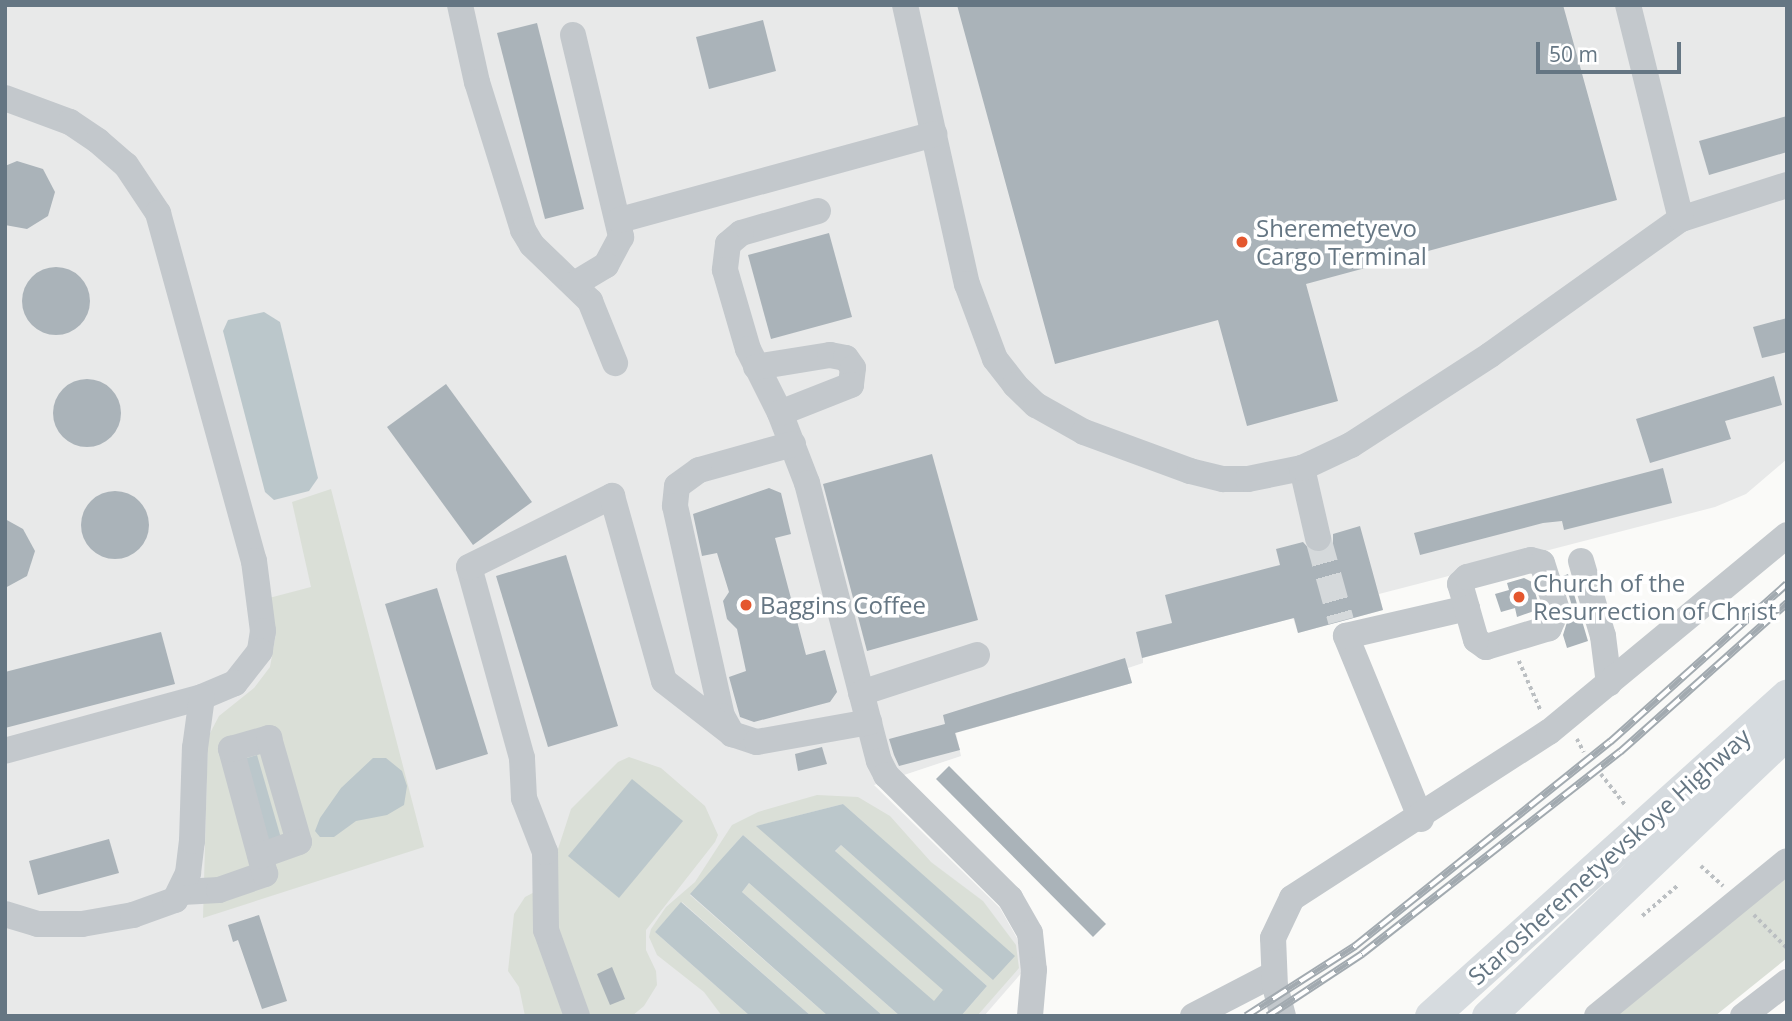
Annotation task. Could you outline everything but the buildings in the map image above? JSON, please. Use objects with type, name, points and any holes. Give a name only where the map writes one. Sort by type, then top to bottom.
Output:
[{"type":"main road","name":"Starosheremetyevskoye Highway","points":[[1431,1016],[1787,695]]},
{"type":"main road","name":"Starosheremetyevskoye Highway","points":[[1488,1016],[1787,732]]},
{"type":"lane","points":[[460,5],[477,82],[523,230],[532,245],[590,302],[615,363]]},
{"type":"lane","points":[[905,5],[967,284],[995,359],[1036,405],[1084,432],[1131,451],[1223,479],[1302,468],[1351,445],[1490,355],[1681,219],[1787,185]]},
{"type":"lane","points":[[1628,5],[1681,219]]},
{"type":"lane","points":[[573,35],[620,220],[621,237],[610,259],[574,284]]},
{"type":"lane","points":[[5,98],[70,122],[98,141],[126,165],[158,213],[262,603],[260,651],[253,664],[235,683],[202,697],[5,751]]},
{"type":"lane","points":[[620,220],[934,134]]},
{"type":"lane","points":[[818,211],[741,233],[728,244],[725,270],[756,367],[793,443],[886,775],[1010,898],[1030,933],[1034,970],[1030,1016]]},
{"type":"lane","points":[[756,367],[830,355],[846,358],[853,368],[851,385],[780,413]]},
{"type":"lane","points":[[732,734],[722,716],[675,494],[686,476],[699,470],[793,443]]},
{"type":"lane","points":[[1302,468],[1318,538]]},
{"type":"lane","points":[[578,1016],[546,930],[545,852],[524,797],[522,758],[469,567],[612,496],[664,681],[744,741],[774,742],[869,722]]},
{"type":"lane","points":[[1283,1016],[1274,974],[1273,938],[1292,898],[1420,819],[1560,724],[1787,536]]},
{"type":"lane","points":[[1531,560],[1542,563],[1557,610],[1549,628],[1486,647],[1476,640],[1467,608],[1460,584],[1467,577],[1531,560]]},
{"type":"lane","points":[[1581,561],[1603,636],[1609,684]]},
{"type":"lane","points":[[1420,819],[1343,629],[1467,608]]},
{"type":"lane","points":[[861,692],[977,655]]},
{"type":"lane","points":[[5,914],[38,924],[82,924],[166,906],[182,892],[192,841],[195,748],[202,697]]},
{"type":"lane","points":[[182,892],[219,890],[265,874],[260,856]]},
{"type":"lane","points":[[1597,1016],[1787,861]]},
{"type":"lane","points":[[1193,1016],[1274,974]]},
{"type":"lane","points":[[1743,1016],[1787,982]]},
{"type":"path","points":[[1513,639],[1539,710],[1560,724]]},
{"type":"path","points":[[1601,774],[1628,808]]},
{"type":"path","points":[[1642,916],[1677,886]]},
{"type":"shaded area","points":[[5,5],[1787,5],[1787,459],[1746,494],[1715,507],[1379,594],[1383,610],[1298,633],[1293,618],[1143,658],[1143,663],[1128,668],[1132,683],[956,733],[961,756],[874,785],[1000,908],[1017,938],[1024,970],[984,1016],[5,1016]]},
{"type":"shaded area","points":[[264,312],[280,322],[318,478],[309,491],[274,500],[265,492],[223,331],[228,320]]},
{"type":"shaded area","points":[[331,489],[424,847],[203,918],[208,737],[219,716],[254,688],[270,667],[276,633],[269,598],[311,587],[292,502]]},
{"type":"shaded area","points":[[257,755],[281,838],[268,842],[244,759]]},
{"type":"shaded area","points":[[629,757],[661,768],[705,806],[718,835],[646,930],[646,950],[656,971],[657,985],[644,1006],[632,1016],[525,1016],[519,987],[508,971],[514,914],[525,897],[546,886],[571,809],[618,762]]},
{"type":"shaded area","points":[[373,758],[386,758],[402,771],[407,786],[404,805],[387,815],[356,821],[334,837],[320,837],[315,831],[320,818],[341,788]]},
{"type":"shaded area","points":[[632,779],[683,821],[619,898],[568,856]]},
{"type":"shaded area","points":[[817,795],[858,797],[890,816],[931,862],[983,901],[1016,945],[1019,968],[977,1016],[961,1016],[987,986],[835,852],[841,845],[993,979],[1014,956],[843,804],[757,826],[944,990],[934,1002],[743,835],[690,895],[828,1016],[811,1016],[682,902],[655,932],[750,1016],[722,1016],[704,992],[657,955],[649,937],[651,929],[666,907],[695,882],[732,825],[758,812]]},
{"type":"shaded area","points":[[843,804],[1015,956],[993,980],[841,845],[835,851],[987,986],[961,1016],[900,1016],[749,883],[742,892],[883,1016],[828,1016],[690,894],[743,835],[934,1001],[943,990],[756,826]]},
{"type":"shaded area","points":[[1787,875],[1787,958],[1715,1016],[1616,1016]]},
{"type":"shaded area","points":[[749,883],[900,1016],[883,1016],[742,892]]},
{"type":"shaded area","points":[[681,902],[811,1016],[750,1016],[655,932]]},
{"type":"tunnel","points":[[1318,538],[1341,621]]},
{"type":"railway","points":[[1246,1016],[1355,946],[1610,742],[1787,584]]},
{"type":"railway","points":[[1268,1016],[1362,954],[1620,752],[1787,603]]},
{"type":"place","name":"Sheremetyevo Cargo Terminal","points":[[1242,242]]},
{"type":"place","name":"Church of the Resurrection of Christ","points":[[1519,597]]},
{"type":"place","name":"Baggins Coffee","points":[[746,605]]}]
